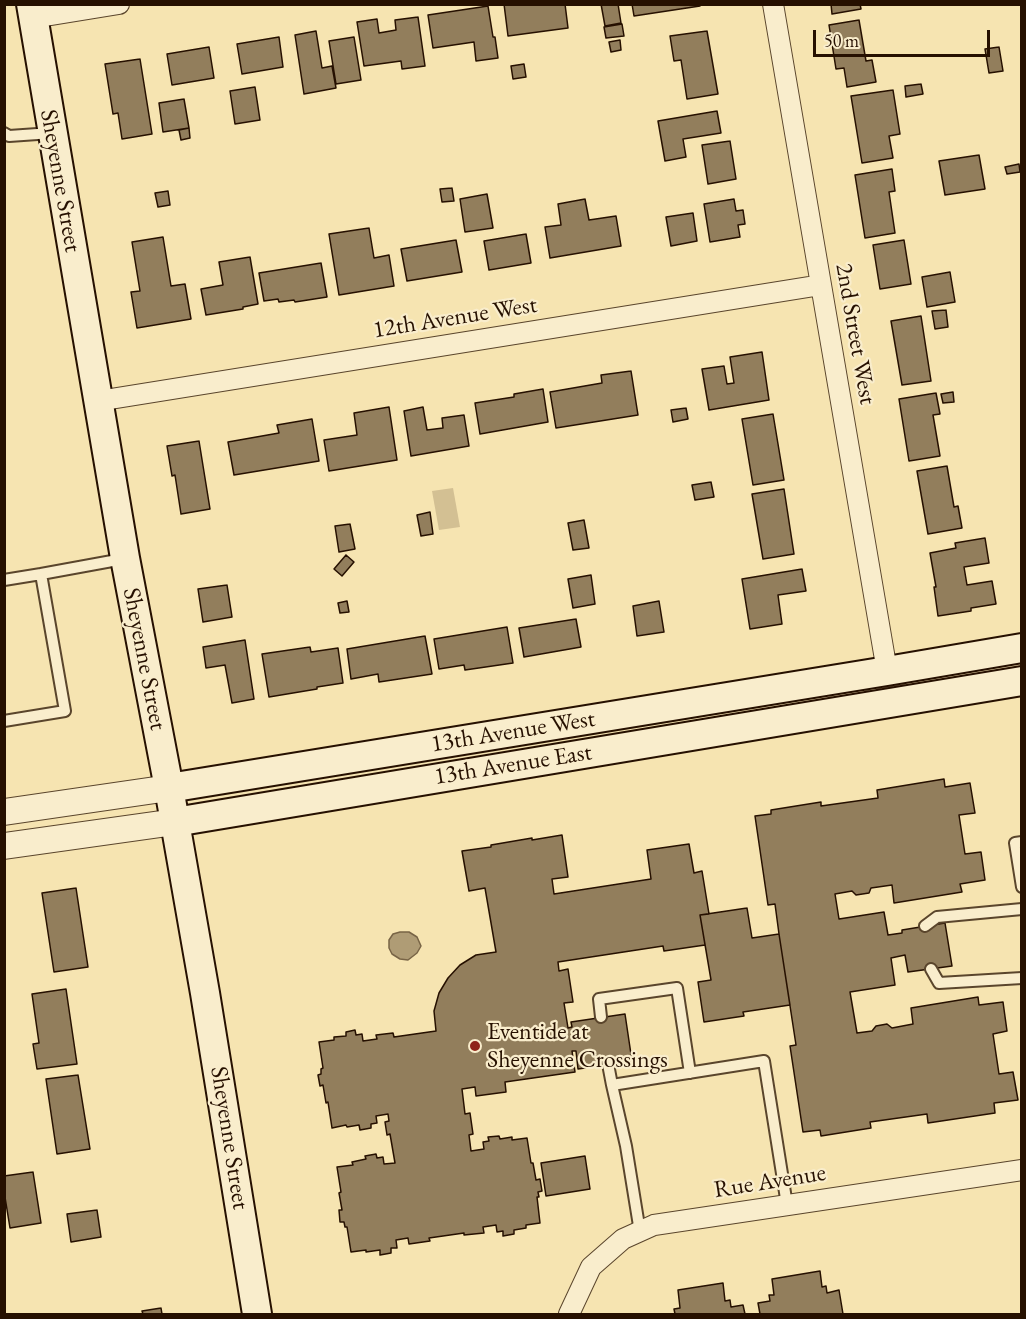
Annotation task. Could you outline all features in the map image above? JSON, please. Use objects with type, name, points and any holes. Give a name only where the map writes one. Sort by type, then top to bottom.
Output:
[{"type":"main road","name":"Sheyenne Street","points":[[32,11],[125,558],[206,993],[257,1314]]},
{"type":"main road","name":"13th Avenue West","points":[[169,788],[1022,648]]},
{"type":"main road","name":"13th Avenue East","points":[[175,822],[1022,681]]},
{"type":"street","points":[[32,11],[119,4]]},
{"type":"street","name":"2nd Street West","points":[[773,4],[886,671]]},
{"type":"street","name":"12th Avenue West","points":[[98,401],[821,285]]},
{"type":"street","name":"13th Avenue West","points":[[4,812],[169,788]]},
{"type":"street","name":"13th Avenue East","points":[[4,846],[175,822]]},
{"type":"street","name":"Rue Avenue","points":[[569,1314],[591,1267],[623,1239],[654,1225],[1022,1170]]},
{"type":"lane","points":[[4,133],[9,136],[52,133]]},
{"type":"lane","points":[[4,580],[125,558]]},
{"type":"lane","points":[[4,721],[65,711],[41,574]]},
{"type":"lane","points":[[1022,842],[1015,843],[1022,886]]},
{"type":"lane","points":[[925,926],[937,917],[1022,909]]},
{"type":"lane","points":[[931,969],[939,983],[1022,978]]},
{"type":"lane","points":[[601,1017],[599,999],[677,988],[690,1073]]},
{"type":"lane","points":[[612,1085],[764,1061],[787,1205]]},
{"type":"lane","points":[[608,1064],[626,1146],[640,1232]]},
{"type":"shaded area","points":[[453,488],[460,527],[439,530],[432,491]]},
{"type":"shaded area","points":[[409,932],[417,937],[421,946],[417,953],[408,960],[400,959],[392,954],[389,948],[389,940],[393,934]]},
{"type":"building","points":[[504,4],[565,4],[568,28],[508,36]]},
{"type":"building","points":[[601,4],[618,4],[621,23],[605,26]]},
{"type":"building","points":[[632,4],[700,4],[700,6],[634,16]]},
{"type":"building","points":[[831,4],[860,4],[861,9],[832,14]]},
{"type":"building","points":[[488,6],[498,58],[476,61],[474,42],[433,48],[428,15]]},
{"type":"building","points":[[418,17],[425,66],[402,69],[401,61],[364,66],[357,22],[377,19],[379,33],[396,30],[395,20]]},
{"type":"building","points":[[859,20],[866,61],[872,60],[876,82],[847,87],[844,68],[836,69],[829,25]]},
{"type":"building","points":[[622,24],[624,36],[606,38],[604,27]]},
{"type":"building","points":[[316,31],[322,68],[332,66],[336,88],[304,94],[295,35]]},
{"type":"building","points":[[707,31],[718,94],[687,99],[681,60],[674,61],[670,36]]},
{"type":"building","points":[[279,37],[283,67],[242,74],[237,44]]},
{"type":"building","points":[[354,37],[361,80],[336,84],[329,41]]},
{"type":"building","points":[[620,40],[621,50],[611,52],[609,42]]},
{"type":"building","points":[[209,47],[214,78],[172,85],[167,54]]},
{"type":"building","points":[[999,47],[1003,71],[989,73],[985,49]]},
{"type":"building","points":[[140,59],[152,134],[122,139],[118,113],[113,114],[105,64]]},
{"type":"building","points":[[524,64],[526,77],[513,79],[511,66]]},
{"type":"building","points":[[921,84],[923,94],[906,97],[905,86]]},
{"type":"building","points":[[255,87],[260,120],[235,124],[230,91]]},
{"type":"building","points":[[893,90],[900,134],[889,136],[893,158],[862,163],[851,96]]},
{"type":"building","points":[[184,99],[189,128],[163,132],[159,103]]},
{"type":"building","points":[[717,111],[721,133],[683,139],[686,157],[665,161],[658,121]]},
{"type":"building","points":[[189,128],[190,138],[181,140],[179,130]]},
{"type":"building","points":[[730,141],[736,179],[708,184],[702,145]]},
{"type":"building","points":[[979,155],[985,189],[945,195],[939,161]]},
{"type":"building","points":[[1019,164],[1020,172],[1007,174],[1005,167]]},
{"type":"building","points":[[892,169],[895,191],[889,192],[895,233],[865,238],[855,175]]},
{"type":"building","points":[[452,188],[454,201],[442,202],[440,189]]},
{"type":"building","points":[[168,191],[170,205],[158,207],[155,193]]},
{"type":"building","points":[[487,194],[493,228],[465,232],[460,199]]},
{"type":"building","points":[[585,199],[589,220],[616,216],[621,246],[550,258],[545,227],[561,225],[558,204]]},
{"type":"building","points":[[734,199],[736,211],[743,210],[745,224],[738,225],[740,237],[710,242],[704,204]]},
{"type":"building","points":[[693,213],[697,241],[671,246],[666,217]]},
{"type":"building","points":[[369,228],[374,258],[389,255],[394,286],[339,295],[329,234]]},
{"type":"building","points":[[526,234],[531,263],[489,270],[484,241]]},
{"type":"building","points":[[163,237],[171,286],[185,284],[191,319],[137,328],[131,292],[140,291],[132,242]]},
{"type":"building","points":[[456,240],[462,272],[407,281],[401,249]]},
{"type":"building","points":[[904,240],[911,284],[880,289],[873,245]]},
{"type":"building","points":[[250,257],[258,304],[206,315],[201,289],[223,285],[219,262]]},
{"type":"building","points":[[321,263],[327,297],[295,302],[294,300],[279,302],[278,299],[264,301],[259,273]]},
{"type":"building","points":[[950,272],[955,302],[927,307],[922,277]]},
{"type":"building","points":[[946,310],[948,327],[935,329],[932,311]]},
{"type":"building","points":[[921,316],[931,381],[902,385],[891,321]]},
{"type":"building","points":[[762,352],[769,400],[709,410],[702,369],[724,366],[727,384],[734,383],[730,357]]},
{"type":"building","points":[[631,371],[638,415],[556,428],[550,392],[602,383],[601,375]]},
{"type":"building","points":[[543,389],[548,422],[480,434],[475,403],[514,397],[514,394]]},
{"type":"building","points":[[953,392],[954,402],[943,403],[941,394]]},
{"type":"building","points":[[936,393],[940,414],[933,415],[940,456],[909,461],[899,399]]},
{"type":"building","points":[[389,407],[397,460],[329,471],[324,440],[357,435],[354,413]]},
{"type":"building","points":[[423,407],[427,430],[443,428],[442,418],[464,415],[469,446],[411,456],[404,411]]},
{"type":"building","points":[[686,408],[688,419],[673,422],[671,410]]},
{"type":"building","points":[[773,414],[784,480],[753,485],[742,419]]},
{"type":"building","points":[[312,419],[319,461],[234,475],[228,442],[279,433],[277,425]]},
{"type":"building","points":[[199,441],[210,509],[181,514],[175,475],[172,476],[167,446]]},
{"type":"building","points":[[947,466],[954,507],[958,506],[962,528],[928,534],[917,471]]},
{"type":"building","points":[[711,482],[714,497],[695,500],[692,485]]},
{"type":"building","points":[[784,489],[794,554],[763,559],[752,494]]},
{"type":"building","points":[[430,512],[433,534],[421,536],[417,515]]},
{"type":"building","points":[[584,520],[589,548],[573,550],[568,523]]},
{"type":"building","points":[[350,524],[355,549],[339,552],[335,526]]},
{"type":"building","points":[[985,538],[989,563],[964,567],[967,585],[992,581],[996,604],[938,616],[930,553],[956,548],[955,543]]},
{"type":"building","points":[[346,555],[354,562],[342,576],[334,569]]},
{"type":"building","points":[[802,569],[806,591],[778,595],[782,624],[750,629],[742,579]]},
{"type":"building","points":[[591,575],[595,604],[573,608],[568,579]]},
{"type":"building","points":[[227,585],[232,617],[203,622],[198,589]]},
{"type":"building","points":[[347,601],[349,612],[340,613],[338,603]]},
{"type":"building","points":[[659,601],[664,632],[637,636],[633,606]]},
{"type":"building","points":[[576,619],[581,647],[524,657],[519,628]]},
{"type":"building","points":[[507,627],[513,663],[465,670],[464,665],[439,669],[434,639]]},
{"type":"building","points":[[425,636],[432,674],[379,682],[378,674],[351,679],[347,649]]},
{"type":"building","points":[[245,640],[254,699],[232,703],[225,665],[206,668],[203,647]]},
{"type":"building","points":[[310,647],[311,652],[338,648],[343,683],[269,697],[262,654]]},
{"type":"building","points":[[944,779],[945,787],[970,783],[975,813],[959,815],[965,854],[981,852],[985,880],[960,884],[962,892],[894,903],[892,885],[871,888],[869,893],[856,895],[852,891],[835,894],[839,919],[884,912],[888,935],[902,933],[902,930],[945,923],[952,966],[908,972],[905,955],[891,958],[895,985],[850,992],[857,1033],[872,1031],[876,1026],[887,1024],[892,1028],[913,1024],[911,1008],[978,997],[979,1005],[1003,1002],[1007,1031],[993,1034],[999,1074],[1013,1072],[1018,1100],[994,1103],[995,1113],[928,1123],[927,1114],[870,1122],[871,1128],[821,1136],[820,1130],[803,1132],[790,1046],[796,1045],[775,904],[768,905],[755,816],[771,814],[771,810],[821,802],[821,806],[878,798],[877,790]]},
{"type":"building","name":"Eventide at Sheyenne Crossings","points":[[562,835],[568,877],[552,879],[554,894],[651,879],[647,850],[689,844],[694,873],[702,871],[709,914],[700,915],[705,945],[664,951],[663,946],[558,962],[559,971],[568,969],[573,1002],[564,1003],[568,1028],[572,1027],[571,1022],[625,1014],[632,1061],[578,1069],[576,1051],[572,1051],[575,1072],[505,1082],[506,1092],[476,1096],[475,1087],[462,1089],[465,1114],[470,1113],[473,1134],[469,1135],[471,1151],[484,1149],[483,1142],[489,1141],[488,1137],[499,1136],[500,1139],[512,1137],[512,1140],[527,1138],[531,1163],[533,1163],[536,1180],[540,1179],[542,1191],[538,1192],[539,1197],[537,1197],[540,1223],[526,1225],[526,1228],[514,1230],[514,1234],[503,1236],[503,1231],[497,1232],[496,1225],[483,1227],[484,1233],[464,1235],[464,1233],[429,1238],[430,1241],[409,1244],[408,1238],[396,1240],[397,1248],[391,1248],[391,1253],[380,1255],[380,1250],[351,1252],[347,1227],[344,1222],[340,1222],[339,1210],[342,1210],[337,1167],[353,1165],[352,1162],[376,1154],[377,1158],[383,1157],[384,1164],[395,1163],[390,1134],[387,1135],[385,1122],[389,1121],[388,1114],[376,1116],[377,1123],[371,1124],[371,1128],[360,1130],[359,1125],[347,1127],[346,1125],[332,1128],[328,1102],[326,1103],[323,1085],[320,1086],[318,1075],[321,1074],[323,1068],[319,1042],[346,1036],[346,1032],[355,1030],[356,1035],[362,1034],[363,1041],[377,1039],[376,1035],[393,1033],[394,1037],[436,1031],[434,1011],[439,993],[448,978],[460,965],[476,955],[496,952],[485,888],[469,891],[462,851]]},
{"type":"building","points":[[76,888],[88,967],[54,972],[42,893]]},
{"type":"building","points":[[747,908],[752,938],[779,934],[790,1005],[743,1012],[744,1016],[704,1022],[698,982],[711,980],[700,915]]},
{"type":"building","points":[[66,989],[77,1064],[37,1069],[33,1044],[39,1043],[32,994]]},
{"type":"building","points":[[78,1075],[90,1149],[57,1154],[46,1079]]},
{"type":"building","points":[[585,1156],[590,1189],[546,1196],[541,1163]]},
{"type":"building","points":[[33,1172],[41,1223],[10,1228],[4,1176]]},
{"type":"building","points":[[97,1210],[101,1237],[71,1242],[67,1214]]},
{"type":"building","points":[[820,1271],[822,1287],[826,1286],[827,1293],[839,1290],[843,1314],[760,1314],[758,1303],[770,1301],[769,1295],[774,1295],[772,1279]]},
{"type":"building","points":[[723,1283],[725,1301],[730,1300],[731,1307],[743,1305],[745,1314],[675,1314],[674,1309],[680,1308],[678,1290]]},
{"type":"building","points":[[161,1308],[162,1314],[143,1314],[142,1311]]},
{"type":"place","name":"Eventide at Sheyenne Crossings","points":[[475,1046]]}]
